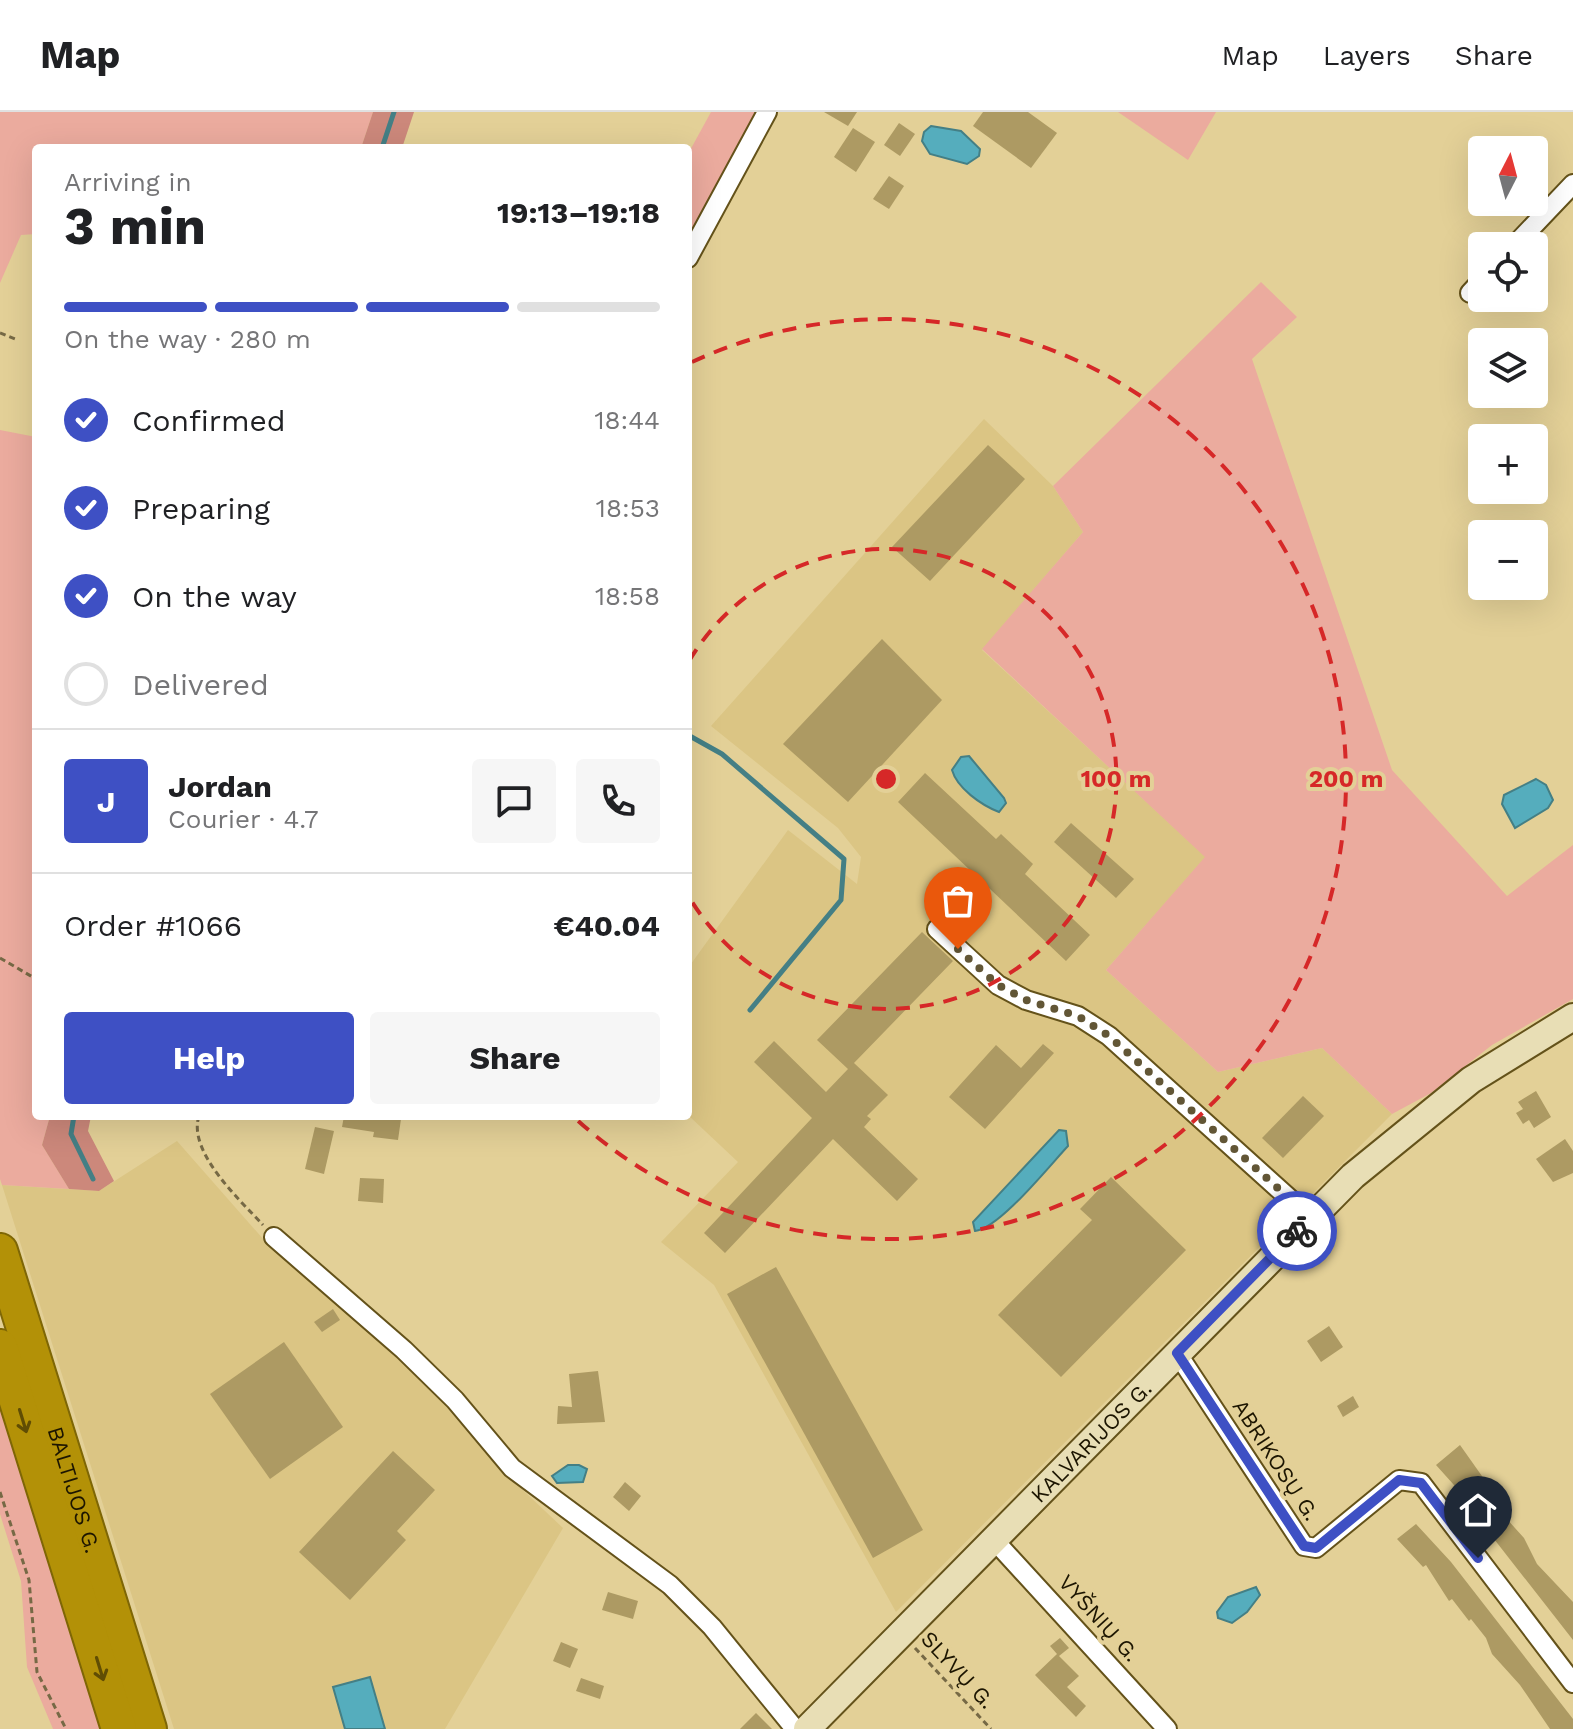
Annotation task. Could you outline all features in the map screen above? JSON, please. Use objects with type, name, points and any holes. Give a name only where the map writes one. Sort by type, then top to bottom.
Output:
[{"type":"highway","name":"BALTIJOS G.","points":[[0,1251],[149,1729]]},
{"type":"highway","name":"BALTIJOS G.","points":[[0,1347],[119,1729]]},
{"type":"main road","name":"KALVARIJOS G.","points":[[807,1729],[1311,1218],[1398,1136],[1471,1080],[1573,1017]]},
{"type":"street","points":[[692,251],[767,112]]},
{"type":"street","points":[[1527,232],[1573,184]]},
{"type":"street","points":[[937,929],[998,985],[1026,1000],[1078,1016],[1109,1036],[1311,1218]]},
{"type":"street","points":[[274,1237],[404,1350],[455,1400],[512,1468],[670,1585],[712,1627],[795,1729]]},
{"type":"street","name":"ABRIKOSŲ G.","points":[[1177,1353],[1304,1546],[1316,1548],[1399,1480],[1421,1483],[1573,1683]]},
{"type":"street","name":"VYŠNIŲ G.","points":[[994,1540],[1167,1729]]},
{"type":"path","points":[[0,333],[15,339]]},
{"type":"path","points":[[0,958],[32,977]]},
{"type":"path","points":[[199,1120],[198,1138],[214,1170],[274,1237]]},
{"type":"path","points":[[0,1492],[29,1580],[37,1672],[66,1729]]},
{"type":"path","name":"SLYVŲ G.","points":[[901,1633],[991,1729]]},
{"type":"shaded area","points":[[0,112],[373,112],[362,144],[32,144],[32,234],[21,235],[0,283]]},
{"type":"shaded area","points":[[373,112],[414,112],[403,144],[362,144]]},
{"type":"shaded area","points":[[711,112],[759,112],[692,236],[692,147]]},
{"type":"shaded area","points":[[1118,112],[1216,112],[1188,160]]},
{"type":"shaded area","points":[[1261,282],[1297,317],[1252,359],[1392,770],[1507,896],[1573,845],[1573,999],[1492,1045],[1431,1093],[1392,1114],[1322,1048],[1218,1072],[1106,970],[1205,857],[982,649],[1083,532],[1053,486]]},
{"type":"shaded area","points":[[984,419],[1053,486],[1083,532],[982,650],[1206,857],[1106,970],[1218,1072],[1322,1048],[1392,1114],[896,1612],[714,1285],[661,1242],[738,1162],[692,1119],[692,962],[788,830],[857,884],[861,857],[838,828],[711,726]]},
{"type":"shaded area","points":[[0,430],[32,436],[32,1120],[49,1120],[42,1145],[69,1189],[2,1185]]},
{"type":"shaded area","points":[[49,1120],[90,1120],[88,1131],[114,1181],[99,1191],[69,1189],[42,1145]]},
{"type":"shaded area","points":[[177,1141],[264,1240],[430,1388],[492,1461],[563,1528],[445,1729],[174,1729],[2,1185],[99,1191]]},
{"type":"shaded area","points":[[0,1404],[101,1729],[53,1729],[27,1667],[21,1581],[0,1514]]},
{"type":"water","points":[[931,126],[961,131],[980,149],[979,156],[967,164],[930,154],[922,141],[924,132]]},
{"type":"water","points":[[969,756],[1004,798],[1006,803],[999,812],[971,795],[955,777],[952,770],[961,757]]},
{"type":"water","points":[[1536,779],[1546,785],[1553,800],[1548,808],[1515,828],[1502,804],[1504,795]]},
{"type":"water","points":[[1059,1130],[1066,1131],[1068,1146],[997,1220],[975,1231],[973,1222]]},
{"type":"water","points":[[568,1465],[587,1469],[583,1482],[557,1483],[552,1476]]},
{"type":"water","points":[[1256,1587],[1260,1595],[1247,1612],[1232,1623],[1218,1618],[1217,1612],[1228,1597]]},
{"type":"water","points":[[370,1677],[385,1729],[345,1729],[333,1687]]},
{"type":"building","points":[[824,112],[857,112],[848,126]]},
{"type":"building","points":[[983,112],[1028,112],[1057,133],[1031,168],[973,126]]},
{"type":"building","points":[[899,123],[915,134],[900,156],[884,145]]},
{"type":"building","points":[[853,128],[875,142],[856,172],[834,157]]},
{"type":"building","points":[[889,176],[904,186],[889,209],[873,199]]},
{"type":"building","points":[[988,445],[1025,479],[930,581],[892,547]]},
{"type":"building","points":[[882,639],[942,700],[848,802],[783,744]]},
{"type":"building","points":[[925,773],[996,839],[1001,834],[1033,864],[1025,874],[1090,935],[1066,961],[898,802]]},
{"type":"building","points":[[1071,823],[1134,879],[1116,898],[1054,842]]},
{"type":"building","points":[[922,932],[953,961],[854,1063],[888,1095],[867,1116],[871,1119],[864,1127],[918,1179],[897,1201],[833,1139],[725,1253],[704,1233],[812,1118],[754,1062],[774,1041],[826,1092],[848,1069],[817,1040]]},
{"type":"building","points":[[1043,1044],[1054,1053],[985,1129],[949,1097],[996,1045],[1021,1068]]},
{"type":"building","points":[[1536,1091],[1551,1117],[1534,1128],[1529,1120],[1523,1124],[1516,1113],[1523,1109],[1518,1102]]},
{"type":"building","points":[[1303,1096],[1324,1116],[1283,1158],[1262,1138]]},
{"type":"building","points":[[343,1120],[401,1120],[398,1140],[373,1137],[374,1132],[342,1127]]},
{"type":"building","points":[[315,1127],[334,1131],[324,1174],[305,1169]]},
{"type":"building","points":[[1565,1139],[1573,1151],[1573,1173],[1553,1182],[1536,1159]]},
{"type":"building","points":[[1111,1177],[1186,1250],[1061,1377],[998,1315],[1092,1220],[1080,1209]]},
{"type":"building","points":[[360,1178],[384,1179],[383,1203],[358,1201]]},
{"type":"building","points":[[776,1267],[923,1530],[873,1558],[727,1294]]},
{"type":"building","points":[[333,1309],[340,1320],[322,1332],[314,1322]]},
{"type":"building","points":[[1329,1326],[1343,1347],[1321,1362],[1307,1341]]},
{"type":"building","points":[[284,1342],[343,1427],[270,1479],[210,1394]]},
{"type":"building","points":[[598,1371],[605,1422],[557,1424],[558,1406],[572,1407],[569,1374]]},
{"type":"building","points":[[1353,1396],[1359,1407],[1343,1417],[1337,1406]]},
{"type":"building","points":[[1460,1445],[1489,1486],[1486,1489],[1499,1505],[1496,1507],[1524,1538],[1537,1564],[1573,1602],[1573,1640],[1487,1530],[1471,1504],[1436,1465]]},
{"type":"building","points":[[393,1451],[435,1490],[397,1531],[406,1540],[350,1600],[299,1552]]},
{"type":"building","points":[[625,1482],[641,1496],[629,1511],[613,1497]]},
{"type":"building","points":[[1416,1524],[1451,1562],[1573,1719],[1573,1729],[1550,1729],[1520,1685],[1492,1654],[1486,1638],[1471,1619],[1469,1621],[1452,1599],[1449,1601],[1426,1565],[1423,1567],[1397,1539]]},
{"type":"building","points":[[608,1592],[638,1601],[633,1619],[602,1610]]},
{"type":"building","points":[[1060,1638],[1069,1648],[1059,1656],[1079,1676],[1067,1687],[1086,1706],[1076,1717],[1035,1675],[1057,1654],[1050,1646]]},
{"type":"building","points":[[561,1642],[578,1649],[570,1668],[553,1661]]},
{"type":"building","points":[[581,1678],[604,1686],[600,1699],[576,1691]]},
{"type":"building","points":[[756,1713],[772,1729],[740,1729]]},
{"type":"waterway","points":[[383,144],[394,112]]},
{"type":"waterway","points":[[692,737],[722,754],[844,859],[841,900],[750,1010]]},
{"type":"waterway","points":[[73,1120],[71,1134],[93,1179]]},
{"type":"way so far","points":[[958,949],[998,985],[1026,1000],[1078,1016],[1109,1036],[1311,1218],[1297,1231]]},
{"type":"route","points":[[1297,1231],[1177,1353],[1304,1546],[1316,1548],[1399,1480],[1421,1483],[1478,1558]]}]
